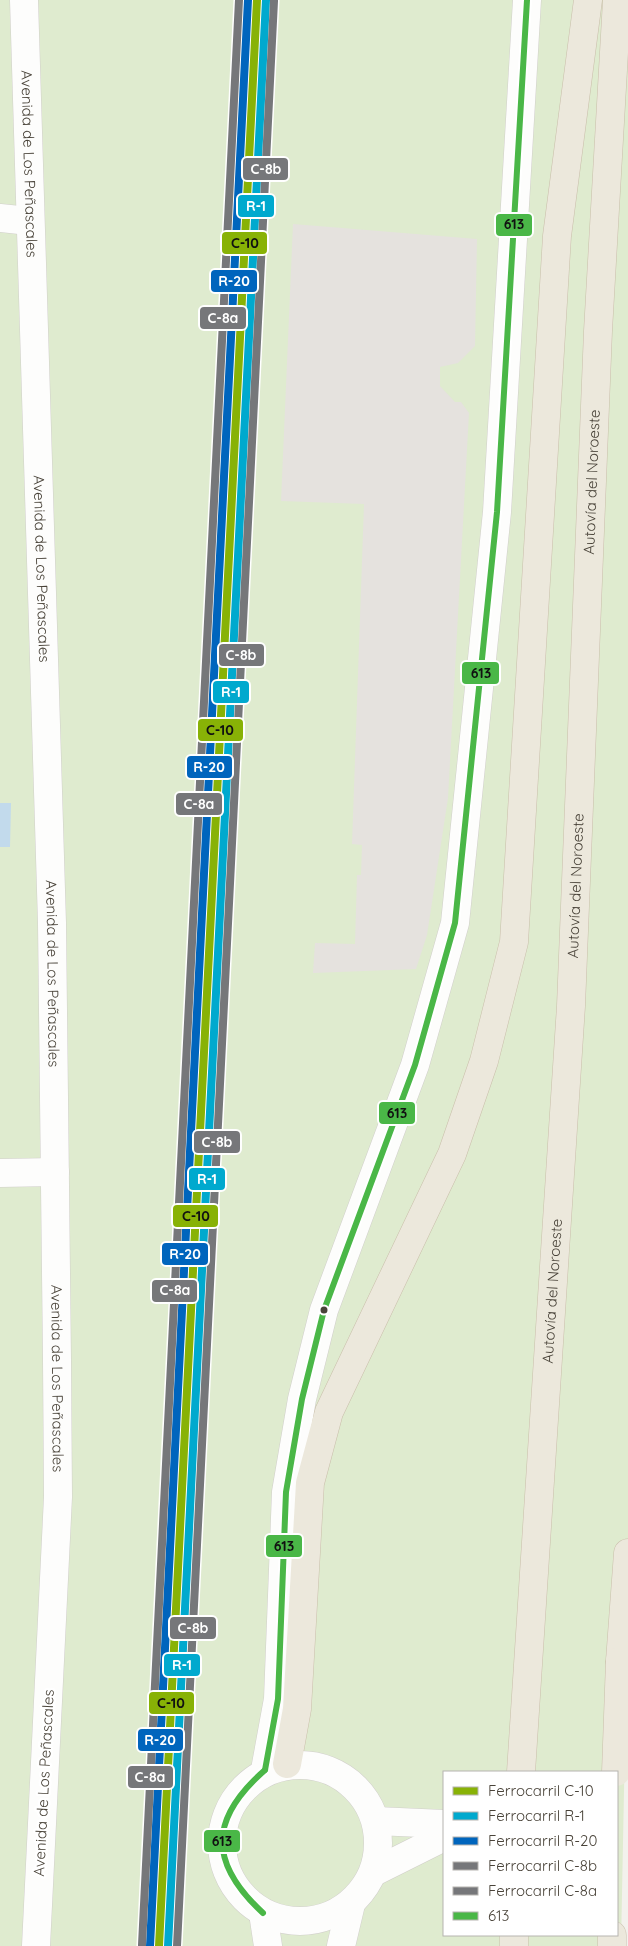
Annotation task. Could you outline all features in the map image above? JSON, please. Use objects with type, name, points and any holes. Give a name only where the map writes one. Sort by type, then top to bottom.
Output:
[{"type":"highway","points":[[276,1767],[297,1709],[310,1483],[329,1412],[452,1154],[484,1061],[514,942],[557,236],[588,0]]},
{"type":"highway","name":"Autovía del Noroeste","points":[[521,1771],[571,1006],[598,331],[617,0]]},
{"type":"highway","points":[[616,1771],[620,1661],[628,1553]]},
{"type":"street","name":"Avenida de Los Peñascales","points":[[24,0],[29,221],[52,923],[58,1497],[36,1946]]},
{"type":"street","points":[[276,1767],[286,1492],[302,1399],[324,1310],[415,1065],[456,923],[497,512],[527,0]]},
{"type":"street","points":[[0,218],[29,221]]},
{"type":"street","points":[[0,1173],[55,1172]]},
{"type":"street","points":[[605,1771],[628,1762]]},
{"type":"street","points":[[341,1946],[351,1904],[374,1872],[379,1846],[376,1821],[363,1795],[342,1776],[315,1765],[276,1767],[247,1783],[234,1800],[225,1819],[222,1841],[225,1862],[233,1882],[246,1899],[263,1912],[285,1920],[308,1922],[331,1916],[351,1904]]},
{"type":"street","points":[[376,1821],[443,1824]]},
{"type":"street","points":[[374,1872],[443,1838]]},
{"type":"street","points":[[263,1912],[268,1946]]},
{"type":"green space","points":[[0,0],[628,0],[628,1584],[621,1946],[0,1946]]},
{"type":"shaded area","points":[[293,224],[477,239],[475,346],[458,363],[440,367],[440,386],[455,402],[461,402],[469,413],[448,798],[427,935],[416,969],[313,973],[315,943],[355,944],[357,875],[361,875],[362,845],[352,844],[364,504],[281,501]]},
{"type":"water","points":[[0,803],[11,803],[10,847],[0,847]]},
{"type":"rail line","name":"C-8a","points":[[142,1945],[239,0]]},
{"type":"rail line","name":"R-20","points":[[150,1946],[248,0]]},
{"type":"rail line","name":"C-10","points":[[159,1946],[257,0]]},
{"type":"rail line","name":"R-1","points":[[168,1946],[266,0]]},
{"type":"rail line","name":"C-8b","points":[[177,1946],[274,1]]},
{"type":"transit line","name":"613","points":[[265,1770],[278,1699],[286,1492],[302,1399],[324,1310],[415,1065],[455,923],[497,512],[527,0]]},
{"type":"transit line","name":"613","points":[[263,1913],[245,1894],[232,1876],[225,1858],[222,1841],[225,1823],[233,1806],[265,1770]]}]
